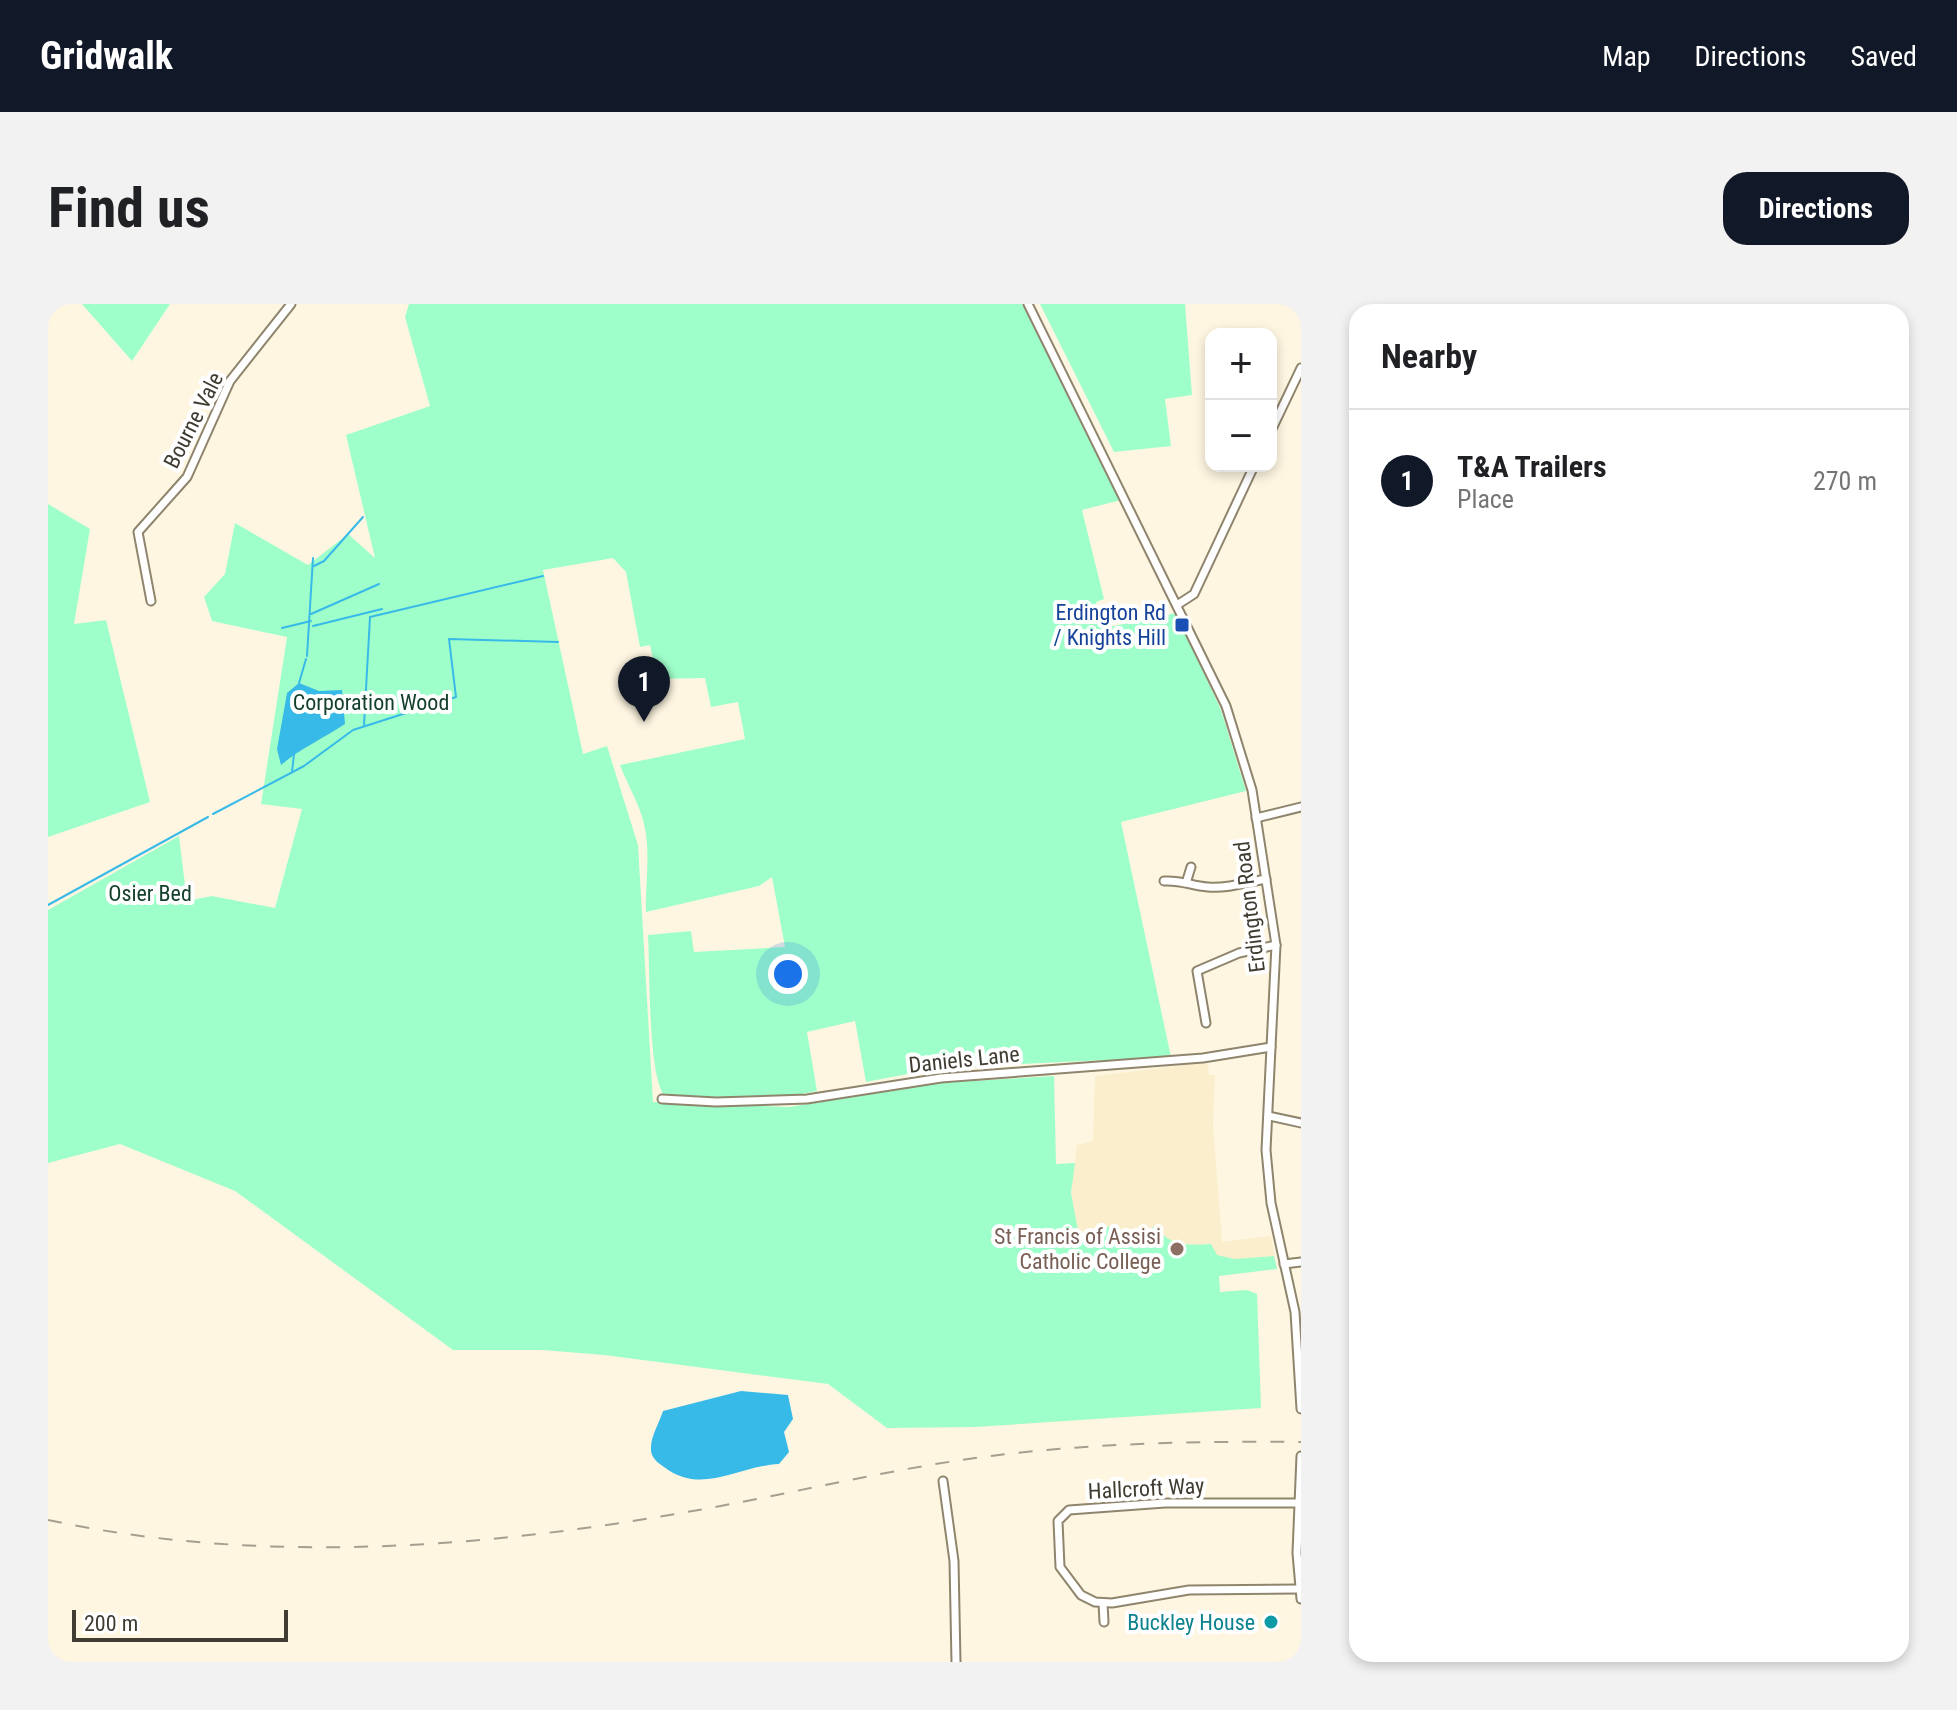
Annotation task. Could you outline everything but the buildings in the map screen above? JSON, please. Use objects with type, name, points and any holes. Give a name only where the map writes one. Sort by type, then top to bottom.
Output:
[{"type":"street","name":"Bourne Vale","points":[[151,601],[138,532],[187,477],[230,381],[291,304]]},
{"type":"street","name":"Erdington Road","points":[[1028,304],[1177,605],[1237,734],[1256,818],[1276,945],[1266,1150],[1271,1203],[1295,1312],[1301,1409]]},
{"type":"street","points":[[1277,418],[1301,368]]},
{"type":"street","points":[[1177,605],[1194,594],[1251,472]]},
{"type":"street","points":[[1256,818],[1301,807]]},
{"type":"street","points":[[1187,880],[1191,867]]},
{"type":"street","points":[[1164,881],[1187,880],[1205,887],[1266,879]]},
{"type":"street","points":[[1206,1023],[1197,971],[1239,953],[1276,945]]},
{"type":"street","points":[[1203,1008],[1215,1006]]},
{"type":"street","name":"Daniels Lane","points":[[662,1099],[716,1102],[807,1099],[941,1078],[1203,1058],[1271,1047]]},
{"type":"street","points":[[1269,1116],[1301,1123]]},
{"type":"street","points":[[1284,1264],[1301,1262]]},
{"type":"street","points":[[1301,1459],[1301,1599]]},
{"type":"street","points":[[943,1481],[954,1561],[956,1662]]},
{"type":"street","name":"Hallcroft Way","points":[[1103,1603],[1081,1595],[1060,1567],[1058,1521],[1069,1510],[1165,1503],[1300,1503]]},
{"type":"street","points":[[1104,1622],[1103,1603],[1189,1590],[1299,1589]]},
{"type":"shaded area","name":"St Francis of Assisi Catholic College","points":[[1203,1063],[1208,1065],[1209,1075],[1215,1075],[1213,1124],[1222,1242],[1271,1236],[1277,1269],[1219,1275],[1220,1292],[1247,1290],[1257,1294],[1261,1408],[975,1427],[887,1428],[1081,1256],[1071,1193],[1077,1145],[1093,1141],[1095,1076]]},
{"type":"green space","points":[[82,304],[170,304],[132,361]]},
{"type":"green space","points":[[409,304],[1022,304],[1121,500],[1082,510],[1104,599],[1096,602],[1104,628],[1176,613],[1221,710],[1246,791],[1121,822],[1171,1057],[939,1068],[866,1082],[855,1021],[807,1032],[817,1091],[760,1100],[720,1102],[663,1094],[652,1041],[648,935],[691,931],[694,952],[785,947],[772,877],[759,886],[646,912],[646,835],[640,809],[620,765],[745,739],[738,702],[711,707],[705,678],[657,679],[650,645],[640,647],[626,572],[613,558],[543,570],[583,754],[607,746],[638,845],[653,1102],[789,1107],[938,1083],[1054,1076],[1056,1164],[1075,1163],[1071,1193],[1079,1236],[1111,1226],[1122,1244],[1155,1226],[1173,1241],[1211,1244],[1217,1255],[1234,1259],[1274,1256],[1277,1269],[1219,1276],[1220,1292],[1247,1290],[1257,1294],[1261,1408],[975,1427],[887,1428],[828,1384],[604,1355],[542,1350],[453,1350],[235,1191],[120,1144],[48,1163],[48,910],[179,836],[187,901],[212,896],[275,908],[302,809],[261,804],[287,637],[212,621],[204,597],[225,574],[235,523],[308,565],[348,534],[375,558],[346,435],[430,406],[405,317]]},
{"type":"green space","points":[[1040,304],[1185,304],[1192,395],[1165,399],[1171,446],[1114,452]]},
{"type":"green space","points":[[48,504],[90,529],[74,624],[106,620],[150,802],[48,837]]},
{"type":"water","points":[[299,683],[319,691],[342,690],[345,724],[281,765],[277,749],[287,693]]},
{"type":"water","points":[[741,1391],[788,1395],[793,1419],[784,1432],[789,1452],[779,1464],[720,1477],[692,1479],[678,1475],[654,1459],[651,1443],[663,1411]]},
{"type":"waterway","points":[[314,566],[324,561],[363,517]]},
{"type":"waterway","points":[[307,656],[313,558]]},
{"type":"waterway","points":[[364,725],[370,617],[543,576]]},
{"type":"waterway","points":[[311,614],[379,584]]},
{"type":"waterway","points":[[313,626],[382,609]]},
{"type":"waterway","points":[[282,628],[311,621]]},
{"type":"waterway","points":[[213,814],[304,766],[353,730],[456,697],[449,639],[558,642]]},
{"type":"waterway","points":[[299,683],[306,659]]},
{"type":"waterway","points":[[292,772],[294,754]]},
{"type":"waterway","points":[[48,905],[208,817]]},
{"type":"railway","points":[[48,1520],[129,1534],[211,1543],[293,1547],[459,1542],[623,1523],[991,1456],[1146,1444],[1301,1442]]},
{"type":"place","name":"Erdington Rd / Knights Hill","points":[[1182,625]]},
{"type":"place","name":"T&A Trailers","points":[[644,722]]},
{"type":"place","name":"St Francis of Assisi Catholic College","points":[[1177,1249]]},
{"type":"place","name":"Buckley House","points":[[1271,1622]]},
{"type":"park label","name":"Corporation Wood","points":[[371,702]]},
{"type":"park label","name":"Osier Bed","points":[[150,893]]}]
